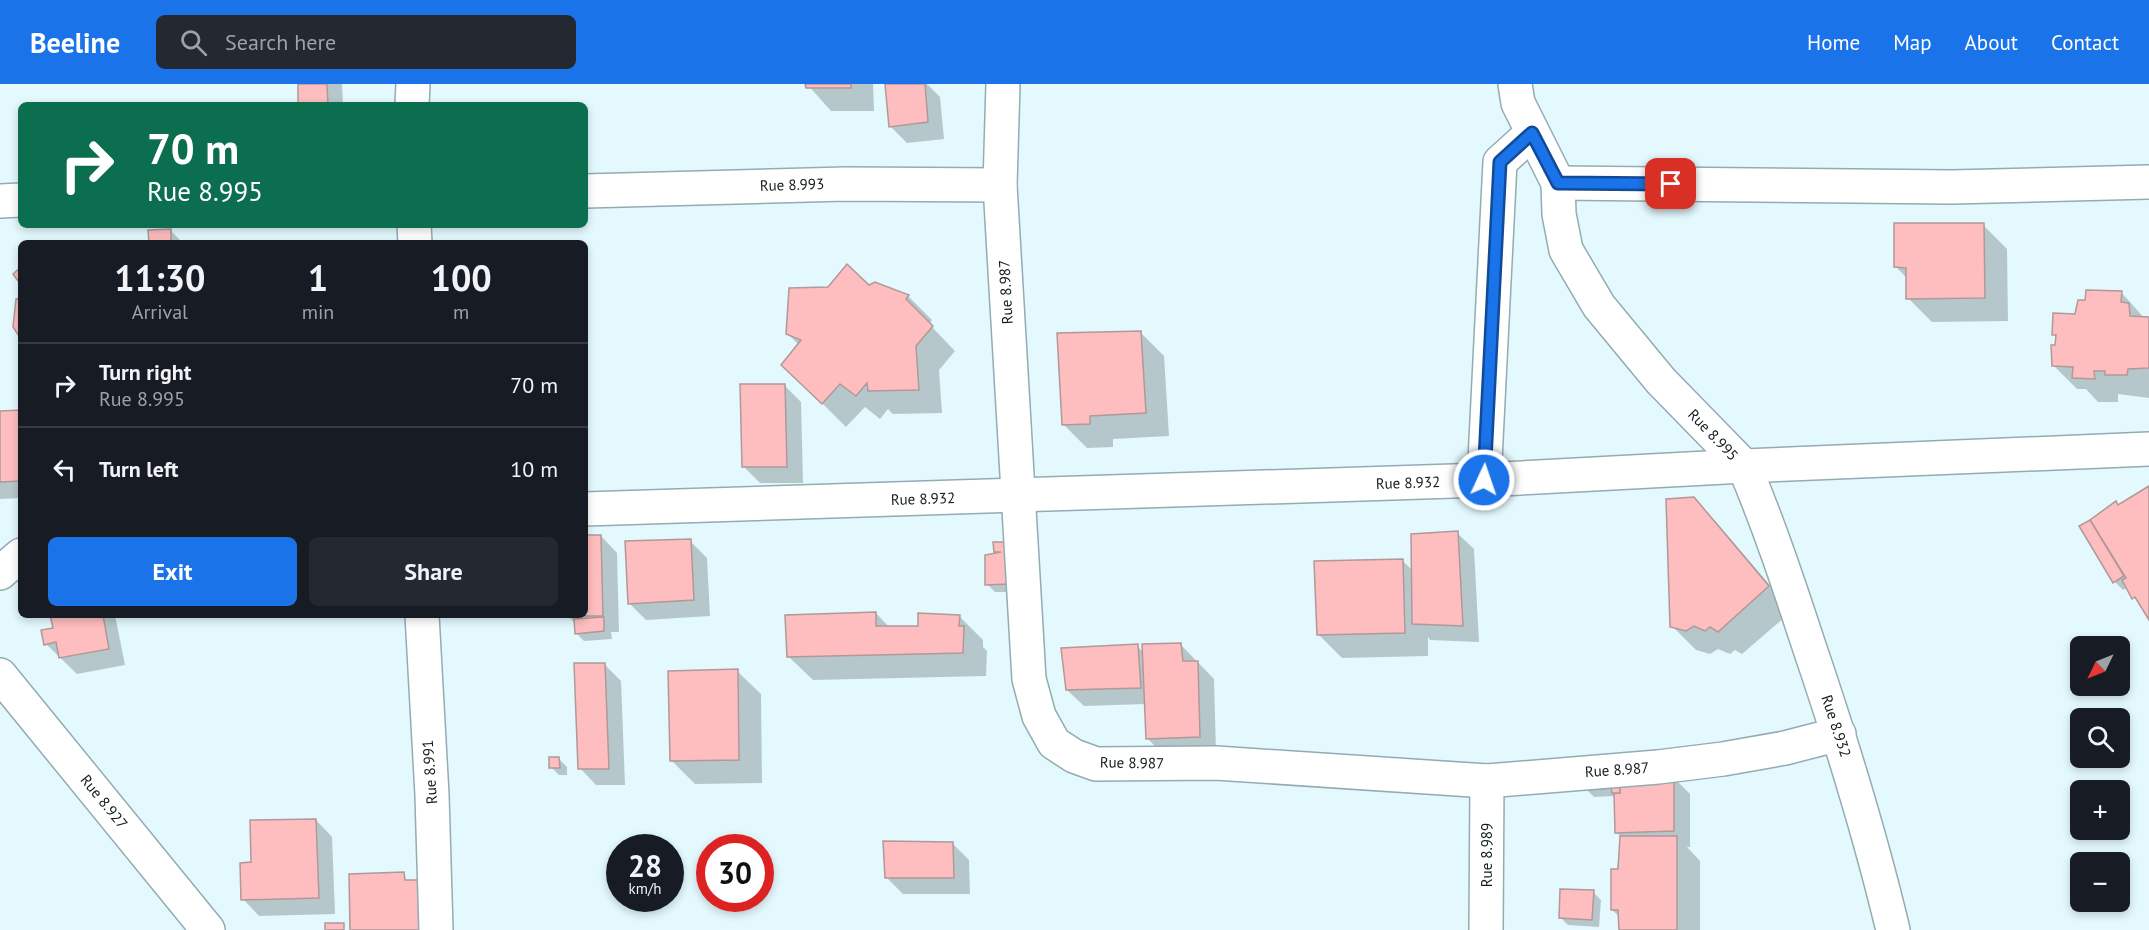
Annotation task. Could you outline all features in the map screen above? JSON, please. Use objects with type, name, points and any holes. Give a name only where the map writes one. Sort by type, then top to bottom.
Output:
[{"type":"street","points":[[412,102],[413,84]]},
{"type":"street","name":"Rue 8.987","points":[[1003,84],[1000,186],[1029,679],[1039,716],[1054,743],[1074,756],[1096,764],[1216,762],[1487,781],[1658,767],[1723,759],[1785,748],[1839,734]]},
{"type":"street","name":"Rue 8.995","points":[[1515,84],[1518,103],[1558,183],[1559,214],[1566,250],[1599,306],[1661,381],[1744,466],[2149,449]]},
{"type":"street","points":[[1484,480],[1500,162],[1532,133]]},
{"type":"street","points":[[1558,183],[1952,187],[2149,182]]},
{"type":"street","name":"Rue 8.993","points":[[588,191],[845,184],[1000,186]]},
{"type":"street","points":[[0,201],[18,200]]},
{"type":"street","name":"Rue 8.932","points":[[588,509],[1484,480],[1744,466],[1767,522],[1839,734],[1871,840],[1893,930]]},
{"type":"street","points":[[0,573],[18,558]]},
{"type":"street","name":"Rue 8.991","points":[[422,618],[432,795],[436,930]]},
{"type":"street","name":"Rue 8.927","points":[[0,675],[207,930]]},
{"type":"street","name":"Rue 8.989","points":[[1486,930],[1487,781]]},
{"type":"building","points":[[298,84],[327,84],[328,102],[298,102]]},
{"type":"building","points":[[805,84],[851,84],[851,88],[806,88]]},
{"type":"building","points":[[885,84],[925,84],[928,122],[889,127]]},
{"type":"building","points":[[1894,223],[1984,223],[1985,298],[1906,299],[1906,268],[1894,267]]},
{"type":"building","points":[[171,229],[171,240],[149,240],[148,230]]},
{"type":"building","points":[[847,264],[869,285],[875,282],[909,295],[906,299],[933,326],[916,346],[919,390],[868,391],[867,383],[856,396],[840,384],[822,404],[781,365],[801,340],[786,334],[789,288],[828,287]]},
{"type":"building","points":[[18,270],[18,281],[13,274]]},
{"type":"building","points":[[2086,290],[2122,291],[2121,302],[2129,303],[2130,316],[2149,317],[2149,368],[2128,369],[2127,375],[2105,375],[2105,371],[2094,371],[2095,379],[2072,378],[2073,367],[2052,366],[2051,345],[2055,345],[2056,335],[2052,335],[2053,313],[2075,314],[2078,300],[2085,300]]},
{"type":"building","points":[[16,299],[18,299],[18,334],[13,327]]},
{"type":"building","points":[[1141,331],[1146,413],[1090,416],[1090,424],[1062,425],[1057,333]]},
{"type":"building","points":[[740,384],[785,384],[787,467],[742,467]]},
{"type":"building","points":[[18,410],[18,481],[0,482],[0,411]]},
{"type":"building","points":[[2149,486],[2149,620],[2135,597],[2132,599],[2122,580],[2126,578],[2090,520],[2116,501],[2118,505]]},
{"type":"building","points":[[1694,497],[1769,586],[1718,632],[1710,627],[1705,631],[1694,626],[1686,631],[1670,627],[1666,499]]},
{"type":"building","points":[[2090,520],[2124,576],[2113,583],[2079,526]]},
{"type":"building","points":[[1458,531],[1463,626],[1412,624],[1411,534]]},
{"type":"building","points":[[588,535],[601,535],[603,616],[588,616]]},
{"type":"building","points":[[691,539],[694,600],[628,604],[625,541]]},
{"type":"building","points":[[993,542],[1008,542],[1009,584],[985,585],[985,555],[1001,552],[994,552]]},
{"type":"building","points":[[1403,559],[1405,633],[1317,635],[1314,561]]},
{"type":"building","points":[[876,612],[876,626],[918,626],[918,613],[960,615],[959,626],[964,626],[963,653],[787,657],[785,615]]},
{"type":"building","points":[[604,617],[604,631],[575,634],[574,619]]},
{"type":"building","points":[[51,618],[104,618],[109,649],[59,658],[56,642],[44,645],[41,630],[53,628]]},
{"type":"building","points":[[1181,643],[1183,661],[1198,661],[1200,737],[1146,739],[1142,644]]},
{"type":"building","points":[[1138,644],[1141,688],[1066,690],[1061,648]]},
{"type":"building","points":[[574,663],[605,663],[609,769],[578,769]]},
{"type":"building","points":[[738,669],[739,760],[670,761],[668,671]]},
{"type":"building","points":[[549,757],[559,757],[560,768],[549,768]]},
{"type":"building","points":[[1674,776],[1674,831],[1615,833],[1614,793],[1620,793],[1620,778]]},
{"type":"building","points":[[1620,778],[1620,793],[1612,793],[1611,788],[1584,790],[1584,779]]},
{"type":"building","points":[[316,819],[319,898],[241,900],[240,863],[251,862],[250,820]]},
{"type":"building","points":[[1620,836],[1677,836],[1677,930],[1619,930],[1618,910],[1611,910],[1611,869],[1618,869]]},
{"type":"building","points":[[883,841],[953,842],[954,878],[885,878]]},
{"type":"building","points":[[404,872],[405,880],[422,880],[424,930],[350,930],[349,874]]},
{"type":"building","points":[[1560,889],[1594,890],[1592,920],[1559,918]]},
{"type":"building","points":[[325,923],[344,923],[344,930],[325,930]]},
{"type":"route","points":[[1484,480],[1500,162],[1532,133],[1558,183],[1671,184]]}]
